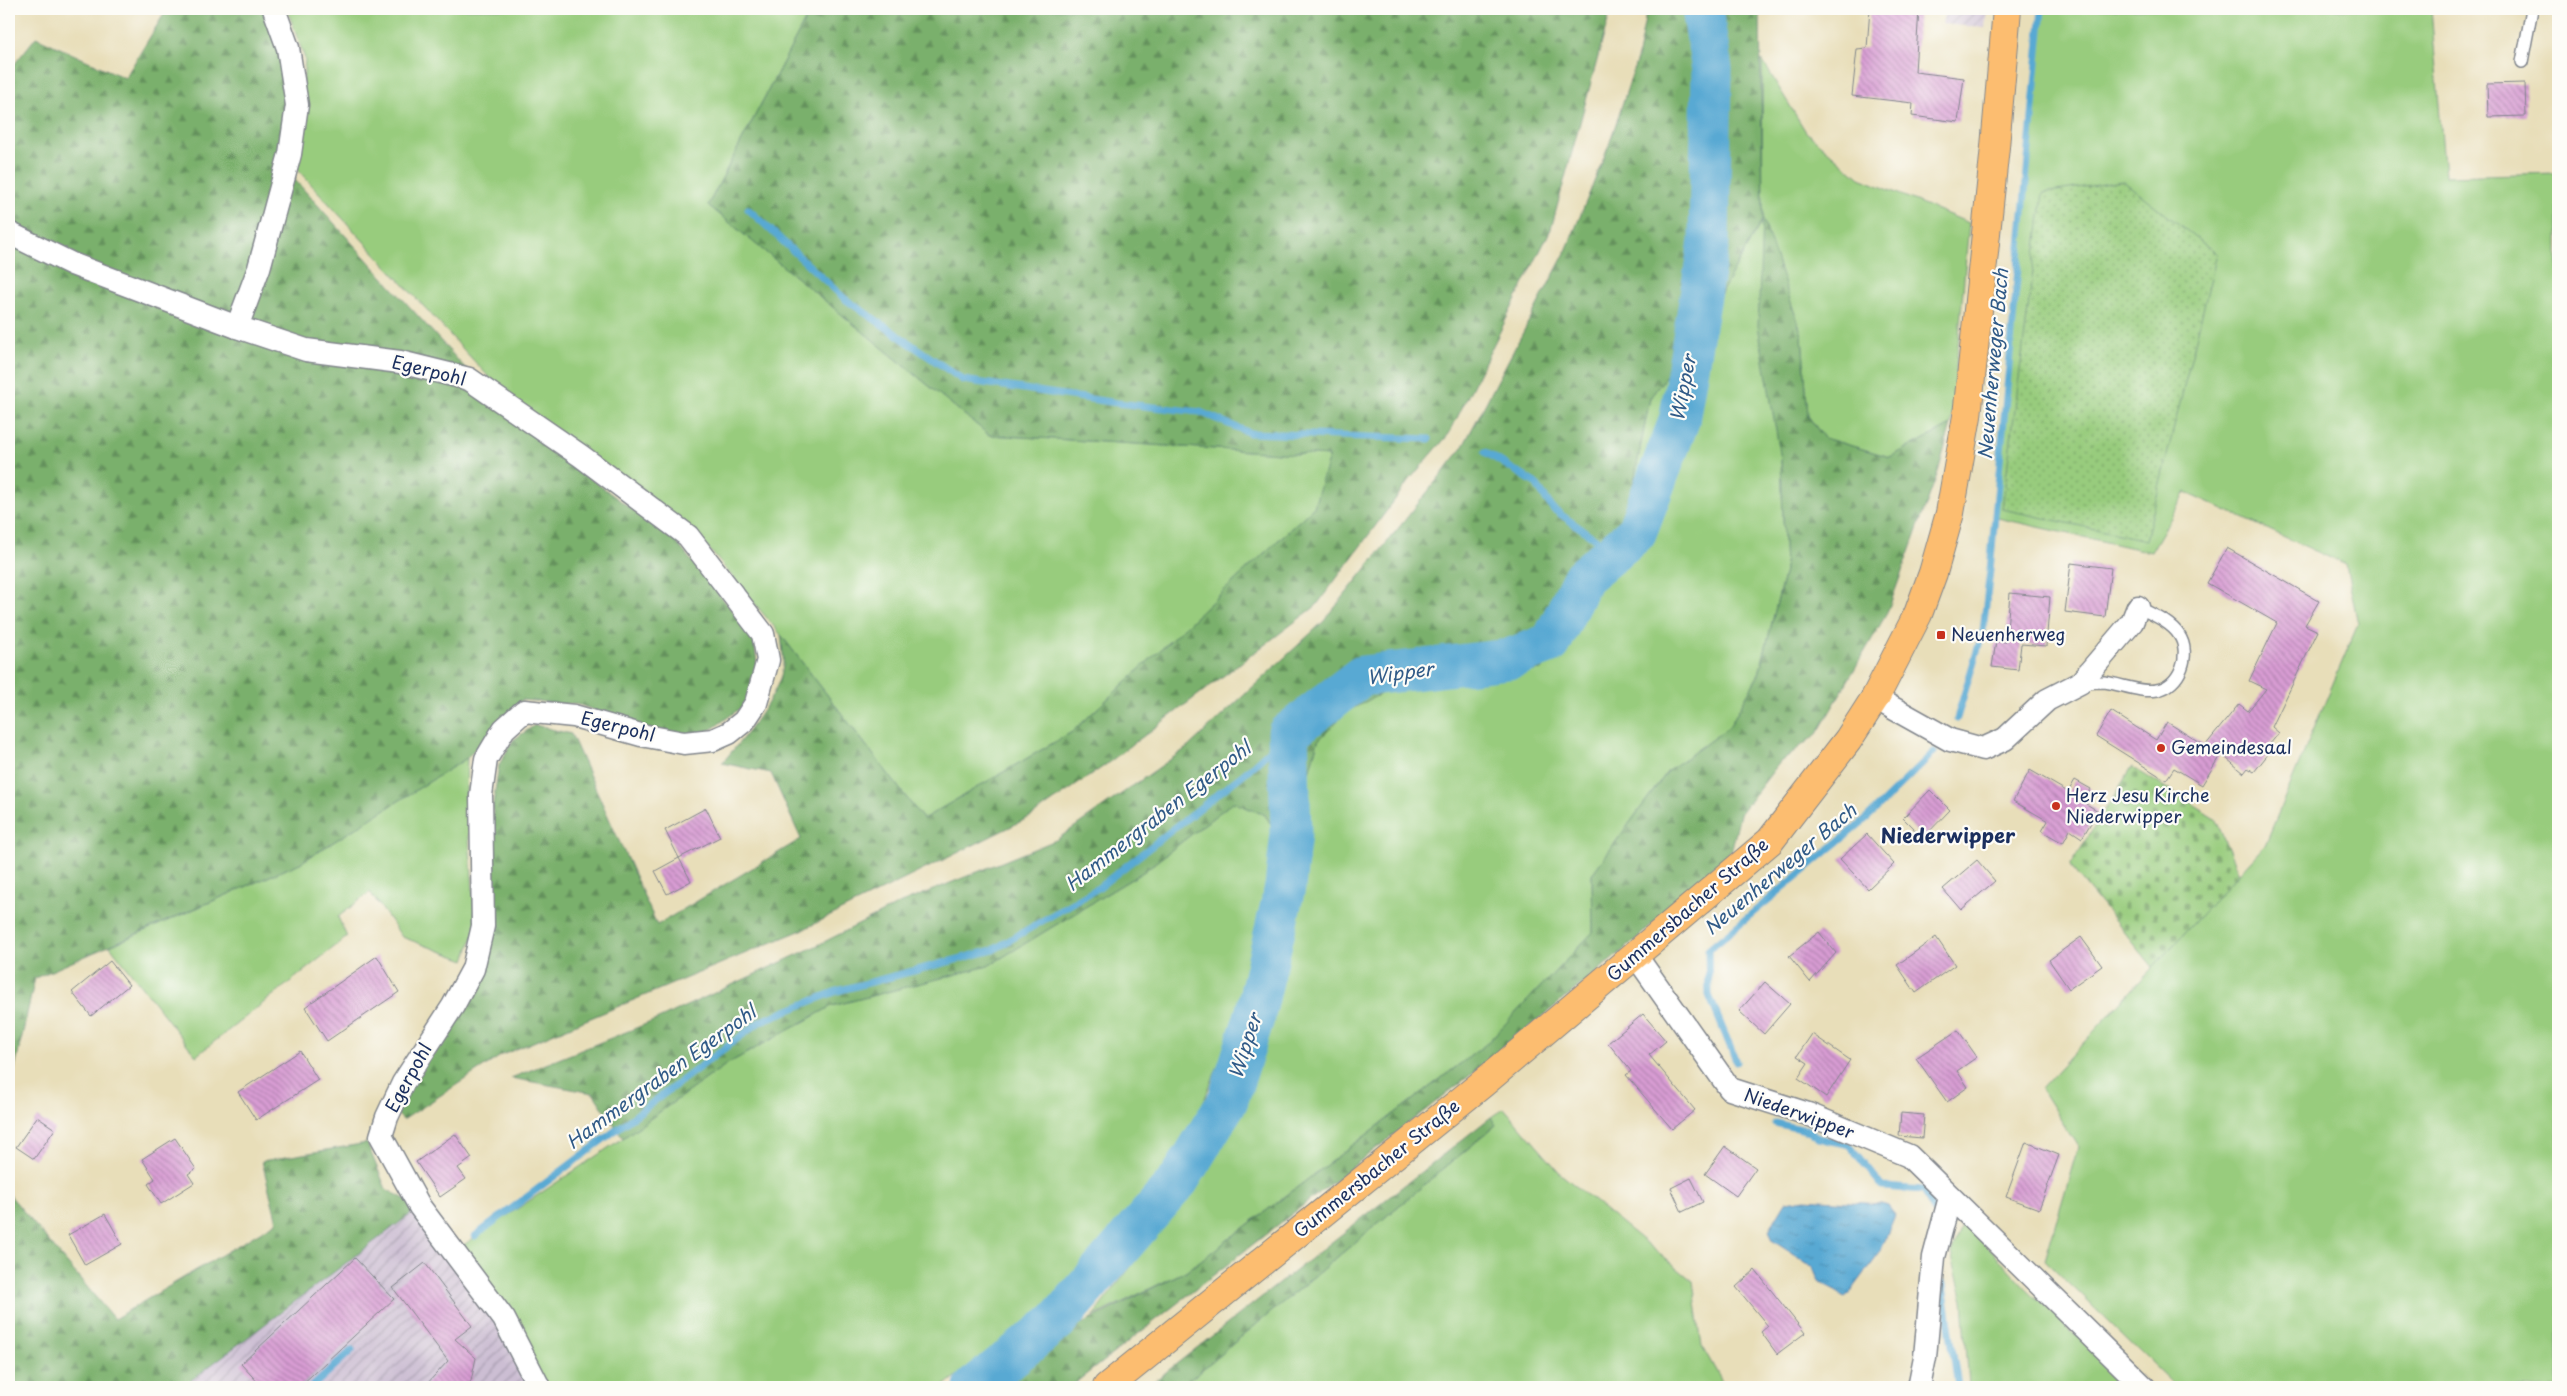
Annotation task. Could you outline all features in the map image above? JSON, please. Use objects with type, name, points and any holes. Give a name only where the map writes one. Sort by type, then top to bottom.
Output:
[{"type":"main road","name":"Gummersbacher Straße","points":[[1107,1387],[1400,1151],[1636,956],[1770,841],[1848,740],[1875,698],[1918,614],[1933,573],[1950,513],[1967,416],[1995,147],[2006,9]]},
{"type":"street","points":[[237,327],[259,268],[290,154],[297,105],[288,48],[274,9]]},
{"type":"street","name":"Egerpohl","points":[[9,233],[72,264],[237,327],[306,350],[400,362],[469,380],[581,456],[688,536],[763,634],[768,660],[756,704],[744,720],[729,733],[713,740],[684,743],[640,735],[574,716],[524,711],[504,729],[486,759],[481,795],[483,926],[473,969],[453,1006],[403,1083],[387,1117],[381,1136],[420,1208],[504,1319],[539,1387]]},
{"type":"street","points":[[1875,698],[1950,740],[1983,749],[2005,739],[2047,700],[2080,683],[2132,622],[2138,607]]},
{"type":"street","name":"Niederwipper","points":[[1636,956],[1730,1089],[1808,1114],[1909,1156],[2144,1387]]},
{"type":"street","points":[[1919,1387],[1924,1357],[1934,1257],[1950,1197]]},
{"type":"lane","points":[[2522,62],[2532,9]]},
{"type":"lane","points":[[2080,683],[2103,682],[2145,690],[2158,690],[2173,683],[2181,670],[2186,649],[2179,634],[2171,626],[2138,607]]},
{"type":"shaded area","points":[[1945,9],[1987,9],[1985,28],[1942,24]]},
{"type":"shaded area","points":[[420,1207],[539,1387],[182,1387]]},
{"type":"green space","points":[[167,9],[267,9],[282,50],[288,113],[277,160],[513,421],[676,542],[754,637],[758,675],[750,701],[712,729],[690,737],[639,727],[580,705],[522,700],[499,721],[467,758],[300,863],[35,978],[9,1095],[9,71],[36,37],[125,78]]},
{"type":"green space","points":[[287,9],[811,9],[708,205],[989,435],[1330,456],[1314,507],[1072,732],[923,819],[781,635],[694,531],[522,413],[297,169],[305,59]]},
{"type":"green space","points":[[811,9],[1611,9],[1551,229],[1449,434],[1411,478],[1316,606],[1104,766],[1032,816],[804,929],[502,1055],[403,1120],[396,1113],[492,929],[493,804],[499,765],[513,740],[535,725],[571,734],[657,925],[801,839],[771,773],[722,763],[758,717],[775,690],[783,666],[781,635],[923,819],[1072,732],[1314,507],[1329,456],[989,435],[708,205]]},
{"type":"green space","points":[[1647,9],[1760,9],[1763,219],[1802,335],[1808,416],[1824,438],[1890,457],[1951,425],[1938,472],[1887,613],[1817,734],[1780,762],[1740,814],[1732,849],[1632,943],[1478,1069],[1070,1387],[1004,1387],[1062,1334],[1188,1270],[1485,1045],[1593,932],[1592,874],[1668,771],[1729,727],[1759,674],[1785,571],[1781,460],[1758,326],[1762,220],[1702,327],[1650,398],[1620,553],[1541,670],[1388,690],[1346,712],[1318,741],[1309,772],[1276,783],[1281,840],[1265,815],[1233,802],[1143,872],[988,966],[832,1006],[727,1064],[623,1138],[593,1093],[511,1078],[656,1020],[816,946],[901,903],[1056,840],[1188,747],[1324,621],[1461,450],[1566,251],[1609,145],[1637,59]]},
{"type":"green space","points":[[2040,9],[2431,9],[2445,176],[2558,173],[2558,1387],[2176,1387],[2045,1260],[2078,1147],[2041,1089],[2265,845],[2358,624],[2346,565],[2186,492],[2151,552],[1993,517]]},
{"type":"green space","points":[[1762,60],[1806,132],[1860,178],[1969,223],[1951,425],[1890,457],[1824,438],[1808,416],[1802,335],[1763,221],[1781,460],[1785,571],[1759,674],[1729,727],[1668,771],[1592,874],[1593,932],[1485,1045],[1188,1270],[1092,1317],[1191,1189],[1241,1092],[1273,1000],[1302,839],[1309,772],[1318,741],[1346,711],[1388,690],[1541,670],[1620,553],[1650,398],[1702,327],[1763,219]]},
{"type":"green space","points":[[2123,181],[2217,254],[2146,540],[2002,509],[2043,193]]},
{"type":"green space","points":[[467,758],[466,798],[476,928],[465,960],[402,937],[370,892],[338,917],[347,937],[196,1056],[110,946],[300,863]]},
{"type":"green space","points":[[2132,767],[2215,818],[2239,874],[2153,967],[2070,866]]},
{"type":"green space","points":[[1233,802],[1265,815],[1281,840],[1243,1003],[1199,1113],[1158,1186],[1044,1307],[943,1387],[539,1387],[453,1252],[623,1138],[727,1064],[832,1006],[988,966],[1143,872]]},
{"type":"green space","points":[[1504,1108],[1562,1175],[1693,1281],[1702,1346],[1725,1387],[1181,1387],[1495,1126],[1491,1117]]},
{"type":"green space","points":[[1491,1117],[1496,1125],[1181,1387],[1147,1387]]},
{"type":"green space","points":[[367,1143],[386,1189],[420,1207],[182,1387],[9,1387],[9,1194],[114,1319],[277,1222],[262,1161]]},
{"type":"green space","points":[[1963,1220],[2026,1288],[2131,1387],[1969,1387],[1963,1300],[1951,1253]]},
{"type":"water","points":[[1805,1199],[1881,1204],[1888,1206],[1895,1215],[1879,1254],[1845,1297],[1819,1281],[1813,1267],[1773,1241],[1769,1230],[1786,1202]]},
{"type":"building","points":[[1870,9],[1919,9],[1915,72],[1964,78],[1958,122],[1912,116],[1913,103],[1852,96],[1857,49],[1867,48]]},
{"type":"building","points":[[2525,83],[2526,116],[2488,117],[2487,84]]},
{"type":"building","points":[[2227,548],[2319,601],[2305,625],[2318,631],[2272,727],[2279,733],[2265,750],[2269,753],[2254,772],[2248,768],[2244,773],[2221,754],[2202,785],[2174,768],[2166,780],[2096,736],[2111,711],[2156,740],[2167,722],[2205,746],[2239,704],[2248,711],[2266,689],[2249,681],[2277,623],[2207,583]]},
{"type":"building","points":[[2071,563],[2111,568],[2105,617],[2065,612]]},
{"type":"building","points":[[2010,593],[2050,597],[2046,646],[2021,644],[2018,670],[1992,667],[1996,641],[2006,642]]},
{"type":"building","name":"Herz Jesu Kirche Niederwipper","points":[[2030,770],[2068,792],[2075,780],[2091,789],[2083,802],[2098,811],[2082,838],[2070,830],[2063,843],[2042,831],[2048,821],[2013,801]]},
{"type":"building","points":[[1930,790],[1950,810],[1923,838],[1903,818]]},
{"type":"building","points":[[706,808],[720,837],[679,858],[665,830]]},
{"type":"building","points":[[1867,834],[1894,864],[1868,889],[1840,859]]},
{"type":"building","points":[[679,858],[691,881],[667,894],[655,871]]},
{"type":"building","points":[[1977,860],[1995,881],[1961,910],[1943,889]]},
{"type":"building","points":[[1819,932],[1836,953],[1810,982],[1789,956]]},
{"type":"building","points":[[1936,937],[1955,965],[1916,993],[1897,965]]},
{"type":"building","points":[[2081,937],[2102,966],[2069,989],[2049,960]]},
{"type":"building","points":[[377,956],[399,992],[327,1041],[305,1007]]},
{"type":"building","points":[[110,961],[129,985],[91,1016],[72,992]]},
{"type":"building","points":[[1765,982],[1790,1004],[1764,1034],[1739,1011]]},
{"type":"building","points":[[1643,1014],[1666,1041],[1649,1055],[1695,1110],[1672,1129],[1626,1075],[1631,1071],[1608,1043]]},
{"type":"building","points":[[1958,1030],[1977,1057],[1957,1071],[1968,1087],[1947,1102],[1916,1058]]},
{"type":"building","points":[[1812,1034],[1850,1060],[1826,1097],[1798,1078],[1808,1063],[1797,1056]]},
{"type":"building","points":[[300,1051],[318,1080],[256,1120],[238,1092]]},
{"type":"building","points":[[1901,1113],[1924,1115],[1922,1138],[1899,1136]]},
{"type":"building","points":[[37,1117],[55,1129],[34,1159],[16,1147]]},
{"type":"building","points":[[455,1134],[472,1158],[458,1168],[466,1179],[440,1197],[416,1162]]},
{"type":"building","points":[[175,1138],[196,1169],[188,1174],[194,1183],[161,1204],[148,1184],[155,1179],[142,1159]]},
{"type":"building","points":[[2026,1142],[2059,1155],[2039,1209],[2006,1197]]},
{"type":"building","points":[[1725,1146],[1756,1168],[1736,1196],[1705,1174]]},
{"type":"building","points":[[1691,1178],[1703,1202],[1682,1212],[1671,1188]]},
{"type":"building","points":[[105,1214],[122,1244],[85,1265],[68,1235]]},
{"type":"building","points":[[355,1258],[394,1299],[299,1387],[262,1387],[241,1364]]},
{"type":"building","points":[[425,1263],[472,1326],[455,1339],[476,1358],[471,1381],[466,1387],[424,1387],[448,1361],[393,1288]]},
{"type":"building","points":[[1755,1270],[1805,1333],[1777,1354],[1761,1332],[1768,1326],[1736,1287]]},
{"type":"waterway","name":"Wipper","points":[[974,1387],[1057,1321],[1179,1180],[1228,1100],[1255,1015],[1285,887],[1291,833],[1288,733],[1362,676],[1509,659],[1551,643],[1583,577],[1636,533],[1679,421],[1709,242],[1712,69],[1702,9]]},
{"type":"waterway","name":"Neuenherweger Bach","points":[[1957,718],[1983,631],[2042,9]]},
{"type":"waterway","points":[[748,209],[845,299],[963,380],[1117,403],[1200,412],[1250,433],[1429,439]]},
{"type":"waterway","points":[[1485,452],[1535,483],[1553,509],[1613,551]]},
{"type":"waterway","name":"Hammergraben Egerpohl","points":[[475,1236],[761,1021],[837,991],[993,950],[1098,888],[1246,772],[1288,733]]},
{"type":"waterway","name":"Neuenherweger Bach","points":[[1736,1061],[1709,995],[1708,950],[1867,818],[1934,752]]},
{"type":"waterway","name":"Neuenherweger Bach","points":[[1775,1123],[1810,1131],[1818,1138],[1849,1145],[1883,1187],[1924,1190],[1935,1212]]},
{"type":"waterway","name":"Neuenherweger Bach","points":[[1943,1284],[1958,1387]]},
{"type":"waterway","name":"Hammergraben Egerpohl","points":[[312,1387],[352,1350]]},
{"type":"place","name":"Neuenherweg","points":[[1941,635]]},
{"type":"place","name":"Gemeindesaal","points":[[2161,748]]},
{"type":"place","name":"Herz Jesu Kirche Niederwipper","points":[[2056,806]]},
{"type":"district","name":"Niederwipper","points":[[1948,836]]}]
